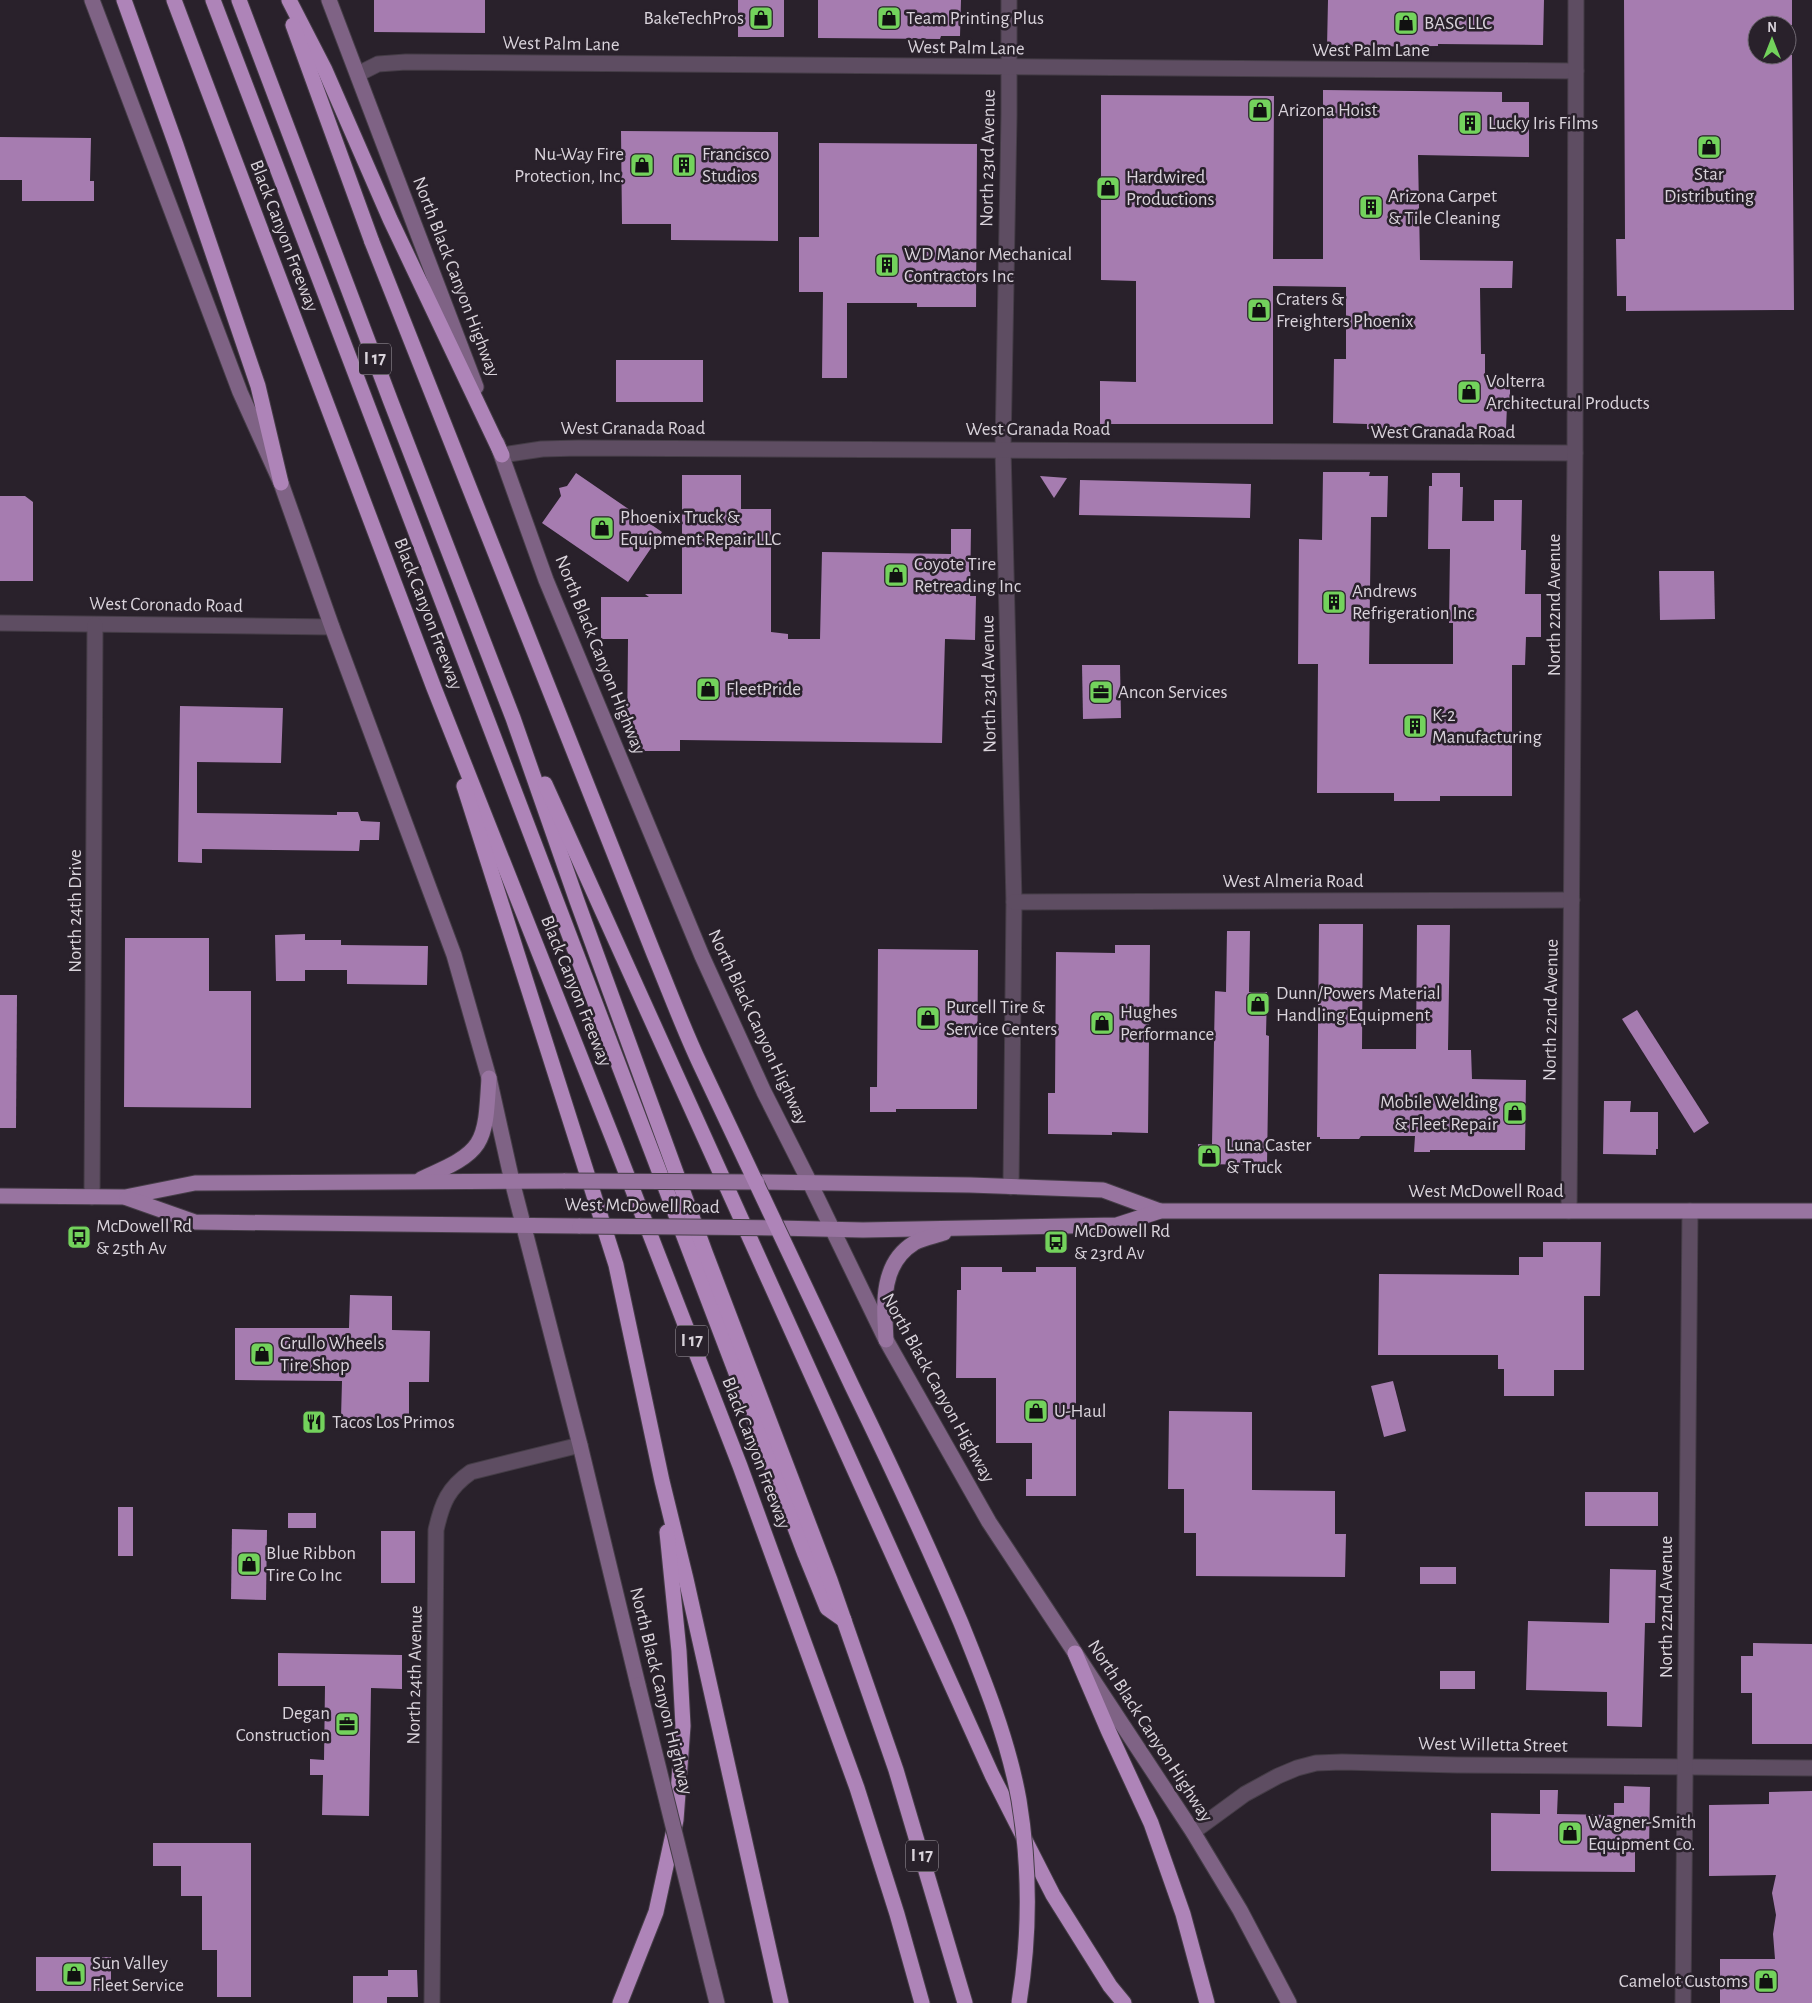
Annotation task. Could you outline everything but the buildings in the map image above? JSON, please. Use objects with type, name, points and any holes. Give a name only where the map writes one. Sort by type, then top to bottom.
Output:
[{"type":"highway","points":[[124,0],[176,145],[258,386],[281,483]]},
{"type":"highway","name":"Black Canyon Freeway","points":[[174,0],[434,688],[668,1278],[797,1619],[857,1788],[897,1914],[922,2003]]},
{"type":"highway","points":[[213,0],[805,1554],[827,1608],[844,1620]]},
{"type":"highway","name":"Black Canyon Freeway","points":[[239,0],[513,718],[580,910],[705,1252],[786,1461],[844,1620],[896,1770],[965,2003]]},
{"type":"highway","points":[[284,0],[372,242],[654,954],[699,1061],[909,1505],[974,1656],[992,1703],[1018,1799],[1025,1851],[1027,1894],[1026,1941],[1019,2003]]},
{"type":"highway","points":[[289,0],[325,70],[390,219],[502,455]]},
{"type":"highway","points":[[434,688],[483,849],[616,1266],[662,1481],[686,1579],[780,2003]]},
{"type":"highway","points":[[513,718],[570,835],[672,1069],[992,1775],[1053,1895],[1110,1986],[1124,2003]]},
{"type":"highway","points":[[620,2003],[656,1912],[676,1820],[683,1726],[679,1651],[662,1481]]},
{"type":"highway","points":[[1075,1653],[1151,1823],[1183,1914],[1207,2003]]},
{"type":"main road","name":"North Black Canyon Highway","points":[[92,0],[240,392],[281,483],[332,627],[454,955],[488,1078],[523,1225],[580,1444],[717,2003]]},
{"type":"main road","name":"North Black Canyon Highway","points":[[329,0],[502,455],[546,580],[702,956],[764,1092],[886,1340],[989,1522],[1193,1832],[1240,1910],[1289,2003]]},
{"type":"main road","points":[[416,1182],[460,1162],[477,1145],[484,1127],[488,1078]]},
{"type":"main road","name":"West McDowell Road","points":[[0,1196],[125,1197],[195,1183],[757,1182],[1103,1190],[1160,1211]]},
{"type":"main road","name":"West McDowell Road","points":[[125,1197],[195,1222],[833,1230],[1116,1225],[1160,1211],[1812,1211]]},
{"type":"main road","points":[[886,1340],[885,1291],[891,1267],[896,1259],[915,1242],[957,1228]]},
{"type":"street","name":"North 23rd Avenue","points":[[1009,0],[1010,68],[1003,449],[1014,902],[1011,1187]]},
{"type":"street","name":"North 22nd Avenue","points":[[1569,1211],[1575,453],[1576,0]]},
{"type":"street","name":"West Palm Lane","points":[[358,74],[378,64],[406,62],[1576,71]]},
{"type":"street","name":"West Granada Road","points":[[502,455],[542,449],[579,448],[1575,453]]},
{"type":"street","name":"West Coronado Road","points":[[0,623],[332,627]]},
{"type":"street","name":"North 24th Drive","points":[[92,1197],[96,624]]},
{"type":"street","name":"West Almeria Road","points":[[1014,902],[1572,900]]},
{"type":"street","name":"North 22nd Avenue","points":[[1683,2003],[1690,1211]]},
{"type":"street","name":"North 24th Avenue","points":[[432,2003],[436,1530],[440,1512],[446,1496],[456,1482],[471,1472],[580,1444]]},
{"type":"street","name":"West Willetta Street","points":[[1193,1832],[1245,1794],[1278,1776],[1316,1763],[1812,1768]]},
{"type":"place","name":"BakeTechPros","points":[[761,18]]},
{"type":"place","name":"Team Printing Plus","points":[[889,18]]},
{"type":"place","name":"BASC LLC","points":[[1406,23]]},
{"type":"place","name":"Arizona Hoist","points":[[1260,110]]},
{"type":"place","name":"Lucky Iris Films","points":[[1470,123]]},
{"type":"place","name":"Star Distributing","points":[[1709,147]]},
{"type":"place","name":"Nu-Way Fire Protection, Inc.","points":[[642,165]]},
{"type":"place","name":"Francisco Studios","points":[[684,165]]},
{"type":"place","name":"Hardwired Productions","points":[[1108,188]]},
{"type":"place","name":"Arizona Carpet & Tile Cleaning","points":[[1371,207]]},
{"type":"place","name":"WD Manor Mechanical Contractors Inc","points":[[887,265]]},
{"type":"place","name":"Craters & Freighters Phoenix","points":[[1259,310]]},
{"type":"place","name":"Volterra Architectural Products","points":[[1469,392]]},
{"type":"place","name":"Phoenix Truck & Equipment Repair LLC","points":[[602,528]]},
{"type":"place","name":"Coyote Tire Retreading Inc","points":[[896,575]]},
{"type":"place","name":"Andrews Refrigeration Inc","points":[[1334,602]]},
{"type":"place","name":"FleetPride","points":[[708,689]]},
{"type":"place","name":"Ancon Services","points":[[1101,692]]},
{"type":"place","name":"K-2 Manufacturing","points":[[1415,726]]},
{"type":"place","name":"Dunn/Powers Material Handling Equipment","points":[[1258,1004]]},
{"type":"place","name":"Purcell Tire & Service Centers","points":[[928,1018]]},
{"type":"place","name":"Hughes Performance","points":[[1102,1023]]},
{"type":"place","name":"Mobile Welding & Fleet Repair","points":[[1515,1113]]},
{"type":"place","name":"Luna Caster & Truck","points":[[1209,1156]]},
{"type":"place","name":"McDowell Rd & 25th Av","points":[[79,1237]]},
{"type":"place","name":"McDowell Rd & 23rd Av","points":[[1056,1242]]},
{"type":"place","name":"Grullo Wheels Tire Shop","points":[[262,1354]]},
{"type":"place","name":"U-Haul","points":[[1036,1411]]},
{"type":"place","name":"Tacos Los Primos","points":[[314,1422]]},
{"type":"place","name":"Blue Ribbon Tire Co Inc","points":[[249,1564]]},
{"type":"place","name":"Degan Construction","points":[[347,1724]]},
{"type":"place","name":"Wagner-Smith Equipment Co.","points":[[1570,1833]]},
{"type":"place","name":"Sun Valley Fleet Service","points":[[74,1974]]},
{"type":"place","name":"Camelot Customs","points":[[1766,1981]]}]
